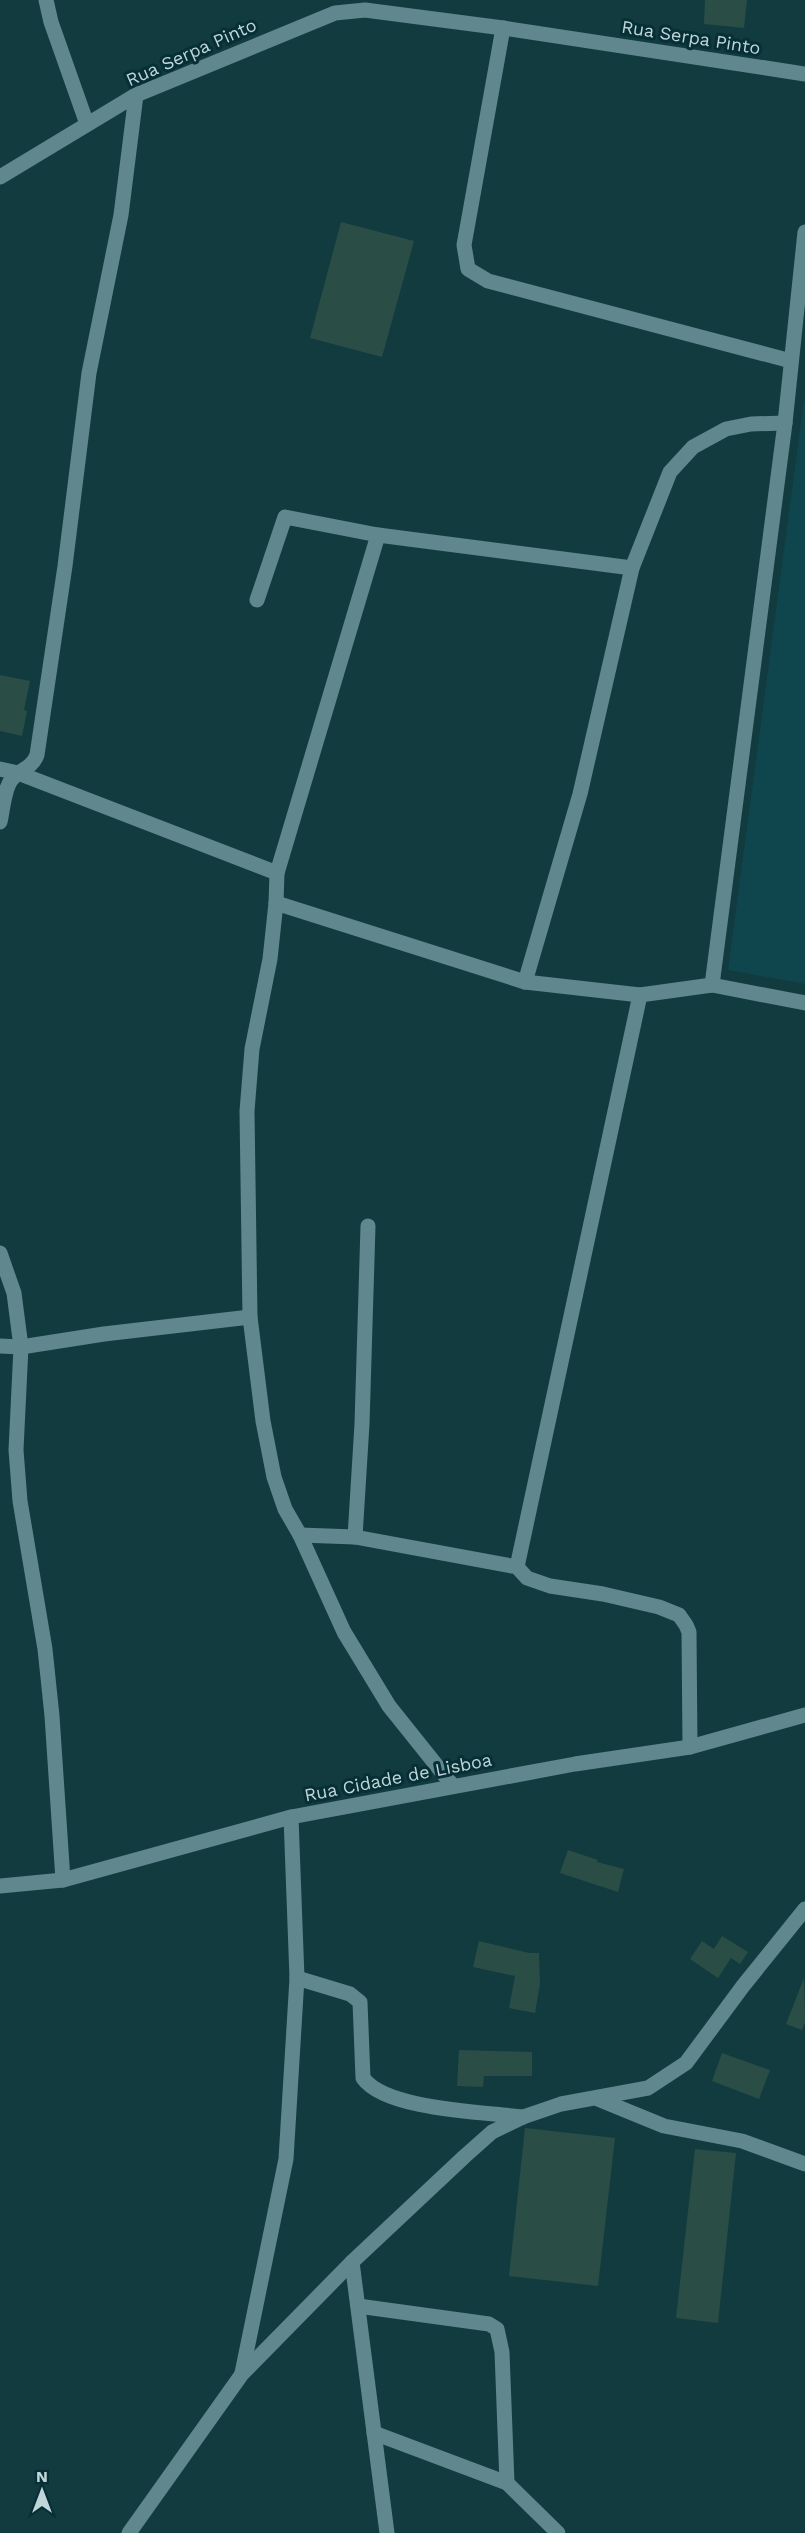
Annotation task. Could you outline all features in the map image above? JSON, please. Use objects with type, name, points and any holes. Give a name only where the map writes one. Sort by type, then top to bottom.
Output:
[{"type":"street","points":[[46,0],[51,22],[87,124]]},
{"type":"street","name":"Rua Serpa Pinto","points":[[0,177],[136,95],[335,13],[365,10],[503,28],[805,74]]},
{"type":"street","points":[[503,28],[464,245],[468,269],[488,281],[791,361]]},
{"type":"street","points":[[0,822],[9,783],[18,773],[34,763],[37,755],[65,566],[89,373],[121,215],[136,95]]},
{"type":"street","points":[[712,985],[785,423],[805,232]]},
{"type":"street","points":[[525,982],[580,794],[632,568],[670,472],[693,447],[726,429],[751,424],[785,423]]},
{"type":"street","points":[[257,600],[285,517],[378,535],[632,568]]},
{"type":"street","points":[[378,535],[277,873],[270,959],[252,1049],[247,1112],[250,1317],[263,1421],[274,1477],[285,1509],[300,1535],[344,1632],[383,1697],[453,1786]]},
{"type":"street","points":[[0,769],[18,773],[277,873]]},
{"type":"street","points":[[276,903],[525,982],[640,995],[712,985],[805,1003]]},
{"type":"street","points":[[517,1567],[640,995]]},
{"type":"street","points":[[355,1537],[362,1424],[368,1226]]},
{"type":"street","points":[[0,1253],[14,1293],[21,1347],[16,1450],[20,1501],[43,1638],[52,1716],[63,1880]]},
{"type":"street","points":[[0,1346],[21,1347],[105,1334],[250,1317]]},
{"type":"street","points":[[300,1535],[355,1537],[517,1567],[527,1578],[550,1586],[603,1594],[659,1607],[679,1615],[689,1632],[690,1747]]},
{"type":"street","name":"Rua Cidade de Lisboa","points":[[0,1886],[63,1880],[291,1816],[453,1786],[690,1747],[805,1714]]},
{"type":"street","points":[[242,2374],[286,2159],[297,1978],[291,1816]]},
{"type":"street","points":[[129,2533],[242,2374],[352,2262],[492,2132],[523,2116],[561,2104],[648,2088],[686,2063],[743,1986],[805,1909]]},
{"type":"street","points":[[297,1978],[350,1994],[360,2002],[363,2078],[370,2087],[393,2097],[420,2104],[523,2116]]},
{"type":"street","points":[[598,2098],[664,2126],[742,2141],[805,2164]]},
{"type":"street","points":[[352,2262],[387,2533]]},
{"type":"street","points":[[358,2306],[489,2324],[497,2329],[502,2352],[507,2483]]},
{"type":"street","points":[[374,2433],[507,2483],[558,2533]]},
{"type":"shaded area","points":[[805,393],[805,984],[728,970]]},
{"type":"building","points":[[705,0],[747,0],[744,28],[704,24]]},
{"type":"building","points":[[341,222],[414,241],[382,357],[310,338]]},
{"type":"building","points":[[0,675],[30,681],[22,736],[0,731]]},
{"type":"building","points":[[568,1850],[598,1860],[597,1862],[624,1869],[618,1892],[560,1873]]},
{"type":"building","points":[[722,1936],[748,1952],[740,1964],[731,1958],[718,1978],[690,1959],[702,1941],[714,1949]]},
{"type":"building","points":[[479,1941],[529,1953],[539,1953],[540,1984],[535,2013],[509,2008],[515,1976],[473,1967]]},
{"type":"building","points":[[804,1978],[805,2022],[802,2030],[786,2024]]},
{"type":"building","points":[[459,2050],[532,2052],[532,2076],[484,2076],[483,2087],[457,2086]]},
{"type":"building","points":[[722,2053],[770,2070],[759,2099],[712,2081]]},
{"type":"building","points":[[525,2128],[615,2138],[598,2286],[509,2276]]},
{"type":"building","points":[[695,2149],[736,2153],[718,2323],[676,2318]]}]
